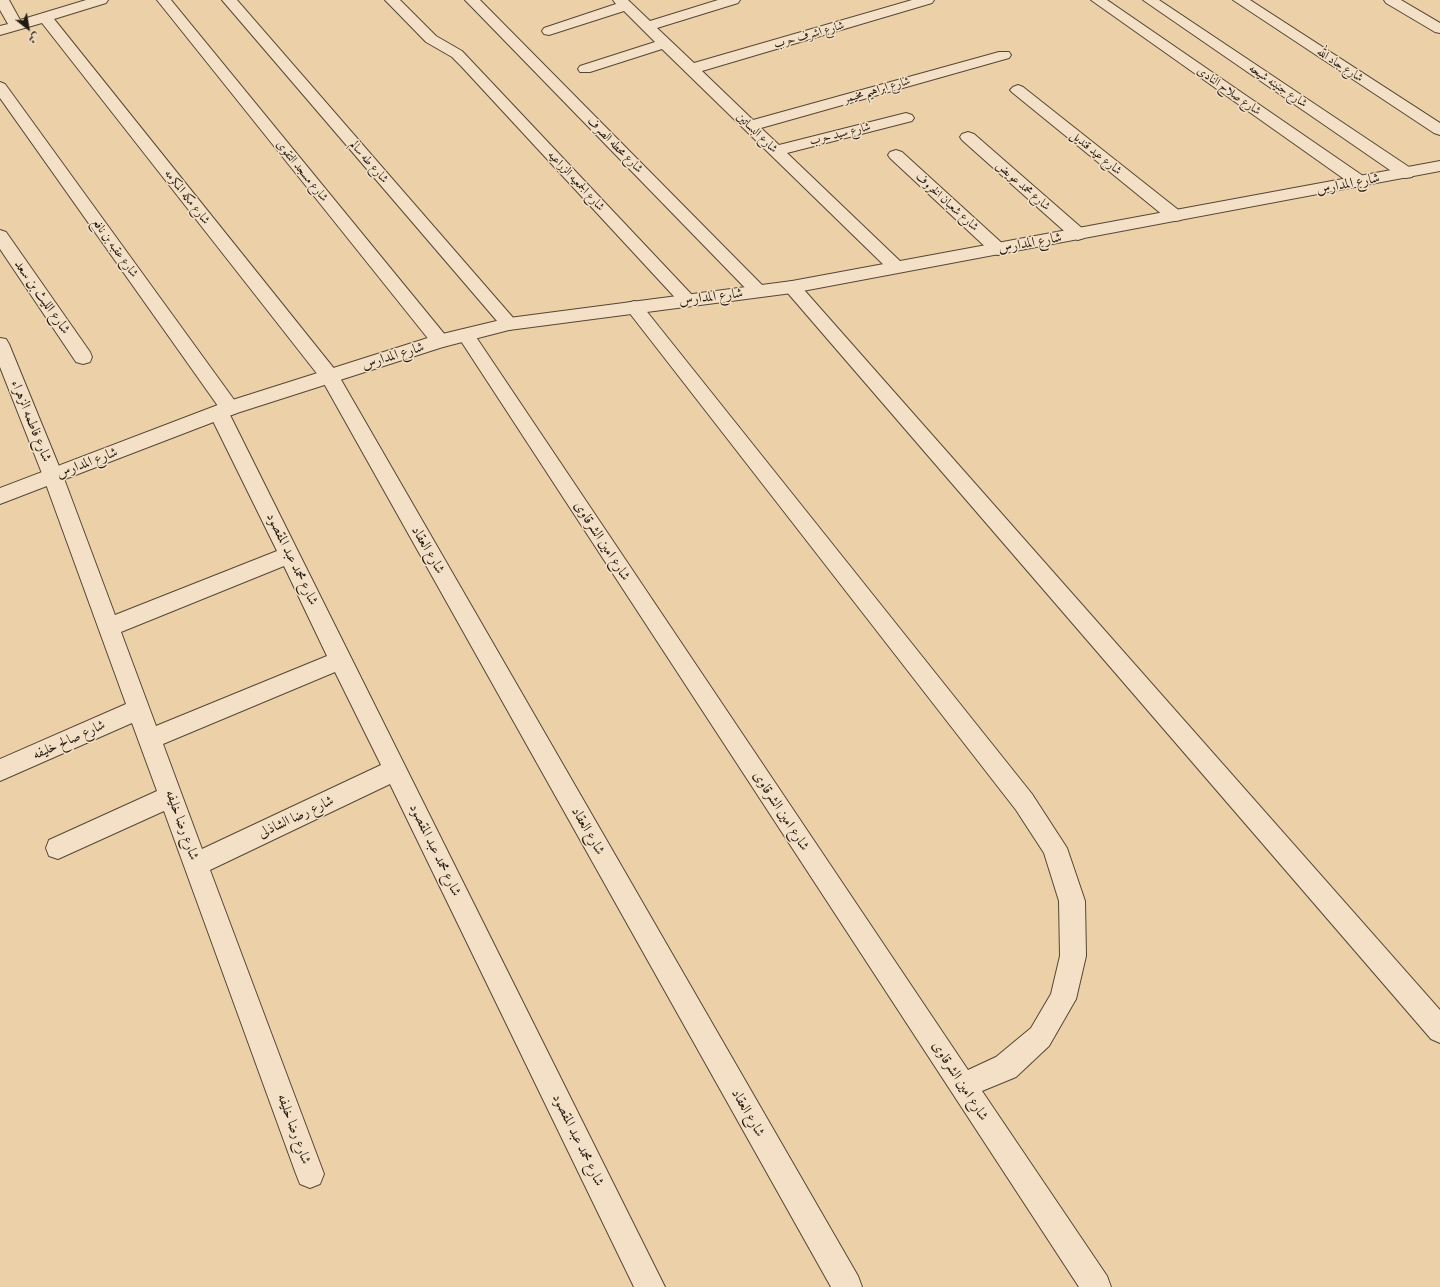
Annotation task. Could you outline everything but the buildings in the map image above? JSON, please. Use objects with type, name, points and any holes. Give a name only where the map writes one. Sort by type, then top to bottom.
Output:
[{"type":"street","points":[[2,0],[16,26]]},
{"type":"street","points":[[0,31],[101,0]]},
{"type":"street","name":"شارع مسجد التقوى","points":[[164,0],[440,341]]},
{"type":"street","name":"شارع طه سالم","points":[[229,0],[509,324]]},
{"type":"street","name":"شارع الجمعيه الزراعيه","points":[[392,0],[431,39],[457,54],[466,63],[687,300]]},
{"type":"street","points":[[647,26],[733,0]]},
{"type":"street","name":"شارع اشرف حرب","points":[[692,69],[926,0]]},
{"type":"street","name":"شارع صلاح النادى","points":[[1098,0],[1360,182]]},
{"type":"street","name":"شارع جنينه شيحه","points":[[1150,0],[1406,173]]},
{"type":"street","name":"شارع جاد الله","points":[[1240,0],[1440,130]]},
{"type":"street","points":[[1391,0],[1440,29]]},
{"type":"street","name":"شارع محطه الصرف","points":[[478,1],[758,291]]},
{"type":"street","points":[[549,31],[623,3]]},
{"type":"street","name":"شارع البساتين","points":[[623,3],[895,266]]},
{"type":"street","name":"شارع مكه المكرمه","points":[[46,18],[329,376]]},
{"type":"street","points":[[585,69],[665,43]]},
{"type":"street","name":"شارع ابراهيم مخيمر","points":[[750,126],[1004,55]]},
{"type":"street","name":"شارع عقبه بن نافع","points":[[0,87],[225,411]]},
{"type":"street","name":"شارع عيد قنديل","points":[[1018,90],[1175,216]]},
{"type":"street","name":"شارع سيد حرب","points":[[775,150],[906,118]]},
{"type":"street","name":"شارع محمد عويض","points":[[968,137],[1078,234]]},
{"type":"street","name":"شارع شعبان الخروف","points":[[896,155],[998,249]]},
{"type":"street","name":"شارع المدارس","points":[[0,496],[225,411],[440,341],[509,324],[792,287],[895,266],[998,249],[1440,166]]},
{"type":"street","name":"شارع الليث بن سعد","points":[[0,236],[83,357]]},
{"type":"street","points":[[792,287],[1440,1030]]},
{"type":"street","points":[[634,307],[1024,802],[1055,848],[1072,900],[1073,956],[1063,999],[1040,1037],[1006,1067],[963,1086]]},
{"type":"street","name":"شارع امين الشرقاوى","points":[[466,335],[1096,1287]]},
{"type":"street","name":"شارع فاطمه الزهراء","points":[[0,344],[53,476]]},
{"type":"street","name":"شارع العقاد","points":[[329,376],[847,1287]]},
{"type":"street","name":"شارع محمد عبد المقصود","points":[[225,411],[290,555],[650,1287]]},
{"type":"street","name":"شارع رضا خليفه","points":[[53,476],[310,1174]]},
{"type":"street","points":[[109,627],[290,555]]},
{"type":"street","points":[[150,740],[341,660]]},
{"type":"street","name":"شارع صالح خليفه","points":[[0,770],[139,709]]},
{"type":"street","name":"شارع رضا الشاذلى","points":[[196,864],[395,770]]},
{"type":"street","points":[[58,848],[171,796]]}]
